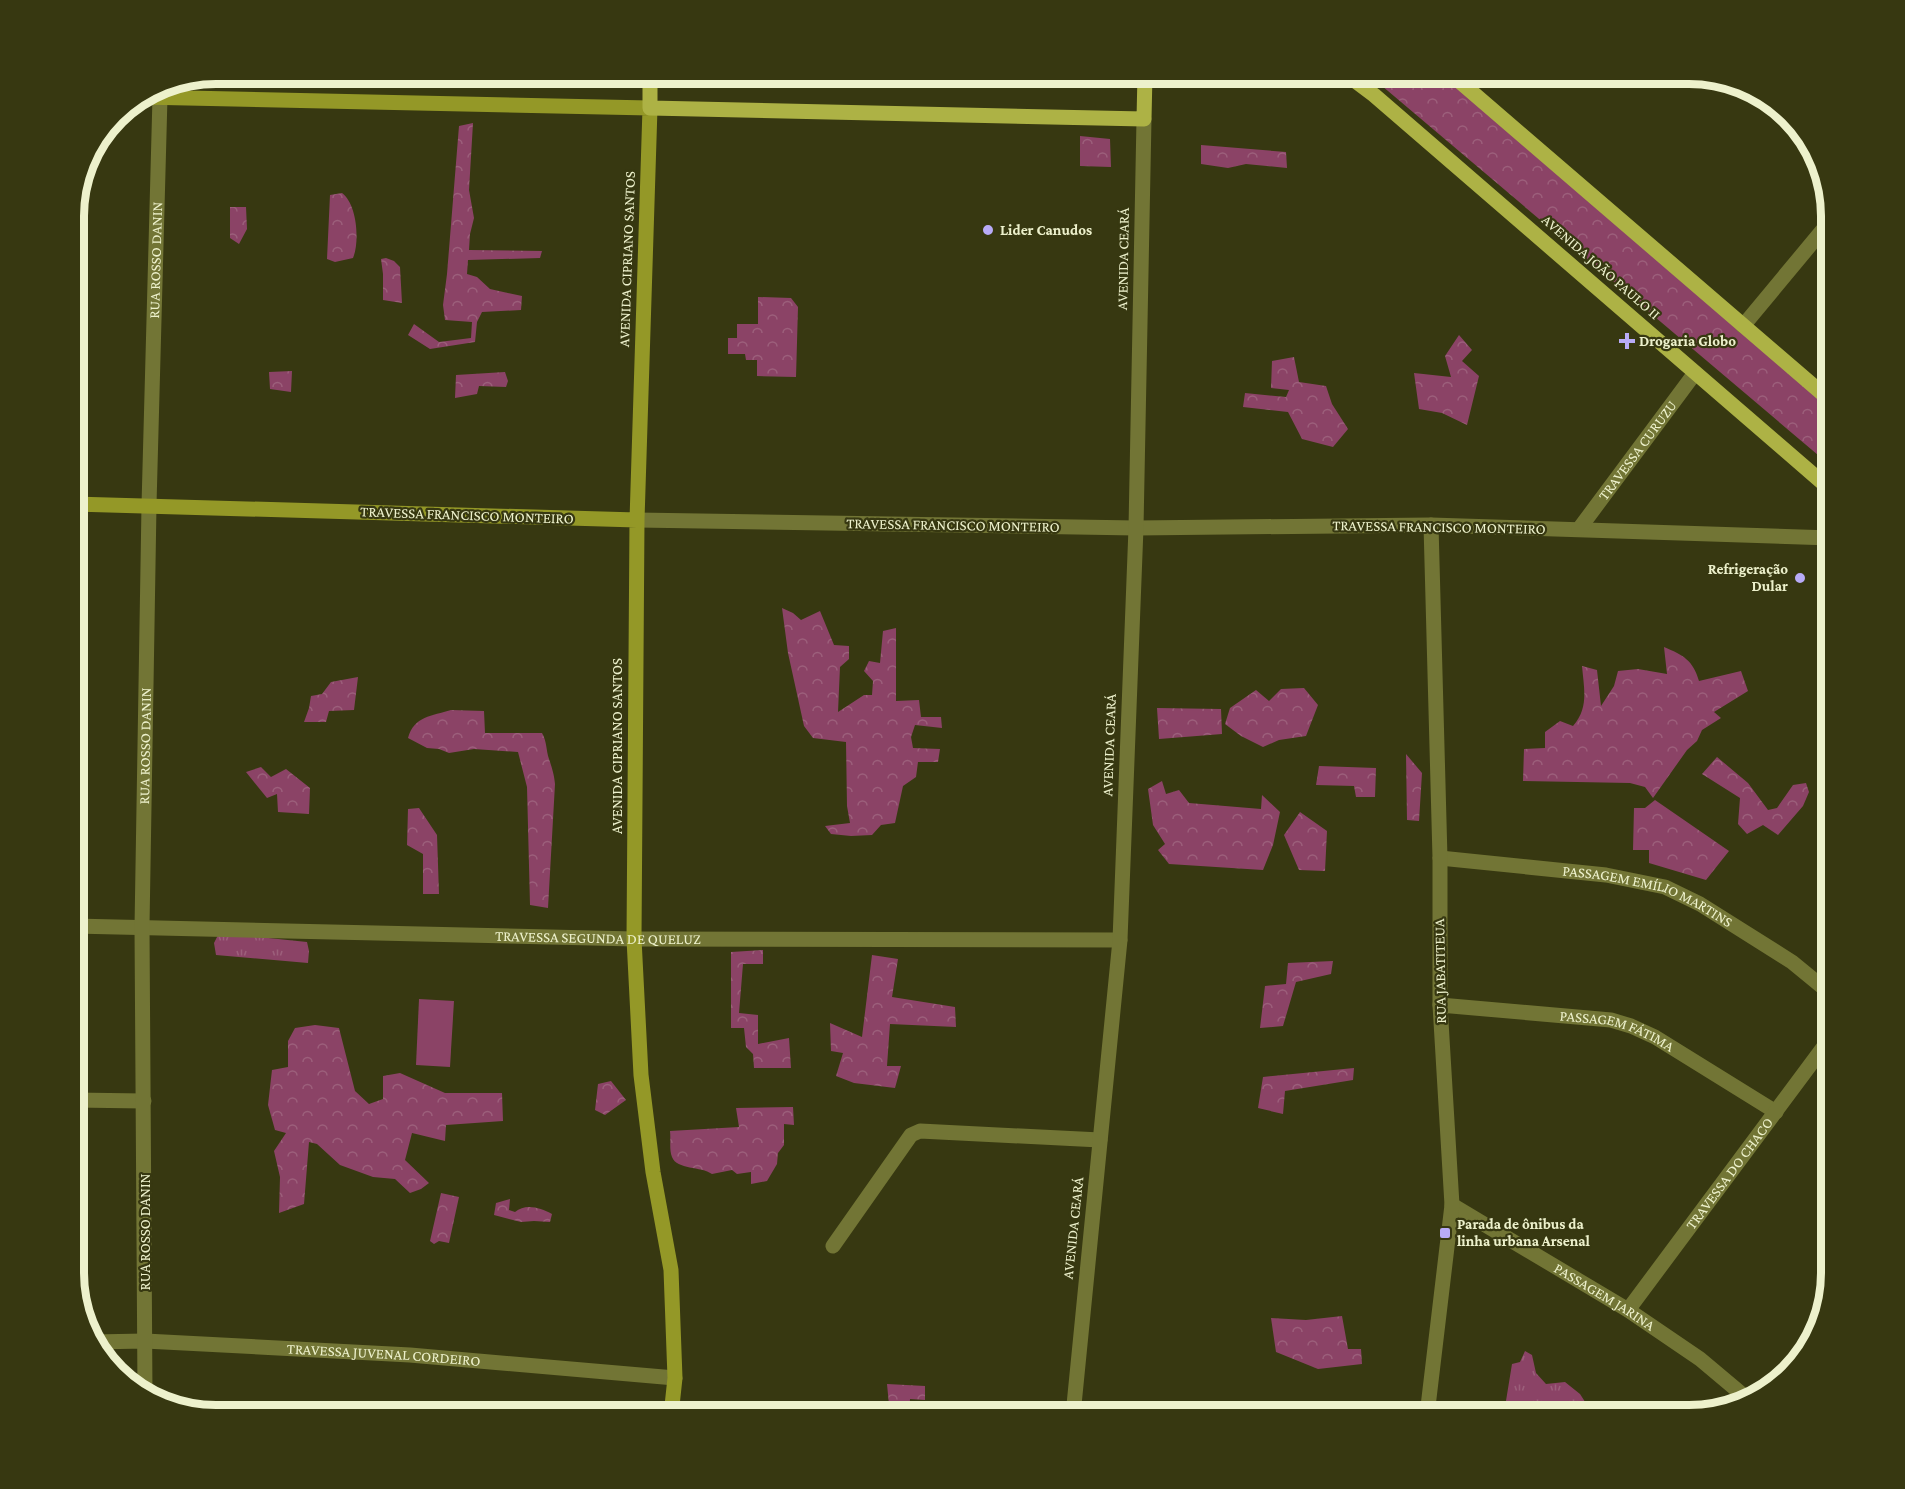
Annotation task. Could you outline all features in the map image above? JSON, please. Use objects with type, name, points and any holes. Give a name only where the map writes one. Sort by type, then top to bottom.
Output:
[{"type":"main road","name":"AVENIDA CIPRIANO SANTOS","points":[[650,84],[650,108]]},
{"type":"main road","name":"AVENIDA CEARÁ","points":[[1144,119],[1145,84]]},
{"type":"main road","name":"AVENIDA JOÃO PAULO II","points":[[1359,84],[1821,481]]},
{"type":"main road","points":[[1367,84],[1374,95]]},
{"type":"main road","points":[[1463,84],[1821,392]]},
{"type":"main road","points":[[650,108],[1144,119]]},
{"type":"street","points":[[160,97],[650,108]]},
{"type":"street","name":"RUA ROSSO DANIN","points":[[145,1384],[142,927],[149,505],[160,97]]},
{"type":"street","name":"AVENIDA CIPRIANO SANTOS","points":[[650,108],[637,520],[634,939],[641,1075],[653,1172],[671,1270],[675,1378],[672,1405]]},
{"type":"street","name":"AVENIDA CEARÁ","points":[[1074,1405],[1120,940],[1136,528],[1144,119]]},
{"type":"street","points":[[1743,326],[1821,233]]},
{"type":"street","name":"TRAVESSA CURUZU","points":[[1578,529],[1695,373]]},
{"type":"street","name":"TRAVESSA FRANCISCO MONTEIRO","points":[[84,504],[637,520],[1136,528],[1431,525],[1821,538]]},
{"type":"street","name":"RUA JABATITEUA","points":[[1428,1405],[1452,1205],[1440,1005],[1440,858],[1431,525]]},
{"type":"street","name":"PASSAGEM EMÍLIO MARTINS","points":[[1440,858],[1606,875],[1665,887],[1700,904],[1792,962],[1821,985]]},
{"type":"street","name":"TRAVESSA SEGUNDA DE QUELUZ","points":[[84,926],[634,939],[1120,940]]},
{"type":"street","name":"PASSAGEM FÁTIMA","points":[[1440,1005],[1611,1020],[1631,1026],[1661,1041],[1776,1112]]},
{"type":"street","name":"TRAVESSA DO CHACO","points":[[1628,1310],[1821,1052]]},
{"type":"street","points":[[84,1100],[144,1101]]},
{"type":"street","points":[[833,1246],[911,1135],[920,1131],[1100,1140]]},
{"type":"street","name":"PASSAGEM JARINA","points":[[1452,1205],[1628,1310],[1700,1359],[1741,1394]]},
{"type":"street","name":"TRAVESSA JUVENAL CORDEIRO","points":[[104,1342],[145,1341],[410,1355],[675,1378]]},
{"type":"green space","points":[[1380,84],[1456,84],[1821,396],[1821,458]]},
{"type":"green space","points":[[473,123],[469,190],[474,218],[469,250],[542,251],[540,258],[468,260],[467,274],[477,277],[490,289],[522,296],[521,310],[482,312],[477,322],[475,342],[430,349],[408,335],[414,324],[439,342],[471,338],[472,322],[445,320],[443,305],[459,126]]},
{"type":"green space","points":[[1080,136],[1110,139],[1111,167],[1080,166]]},
{"type":"green space","points":[[1201,145],[1286,152],[1287,168],[1246,164],[1228,168],[1201,164]]},
{"type":"green space","points":[[342,193],[351,205],[357,233],[353,258],[335,262],[327,259],[330,195]]},
{"type":"green space","points":[[230,207],[246,207],[247,229],[239,244],[230,238]]},
{"type":"green space","points":[[381,259],[394,261],[400,267],[402,303],[383,300]]},
{"type":"green space","points":[[758,297],[791,298],[798,307],[796,377],[757,376],[757,360],[746,360],[745,354],[728,354],[728,338],[737,338],[737,324],[758,324]]},
{"type":"green space","points":[[1459,335],[1472,350],[1462,361],[1479,376],[1467,425],[1442,413],[1419,409],[1414,373],[1451,377],[1445,356]]},
{"type":"green space","points":[[1294,357],[1299,382],[1326,386],[1332,404],[1348,429],[1333,447],[1302,439],[1288,412],[1243,407],[1245,393],[1286,397],[1289,390],[1271,388],[1272,361]]},
{"type":"green space","points":[[292,371],[291,392],[270,389],[269,372]]},
{"type":"green space","points":[[505,372],[508,381],[506,387],[479,386],[477,394],[455,398],[456,375]]},
{"type":"green space","points":[[782,608],[801,620],[820,611],[834,645],[849,646],[849,659],[840,667],[838,712],[864,695],[872,695],[873,681],[864,671],[869,661],[880,663],[883,631],[896,628],[896,701],[919,700],[921,717],[941,717],[942,728],[915,725],[911,737],[913,748],[940,749],[938,762],[918,762],[916,777],[903,786],[895,823],[881,825],[872,835],[831,834],[825,826],[850,823],[847,806],[846,742],[813,738],[804,726],[788,653]]},
{"type":"green space","points":[[1664,647],[1686,659],[1694,668],[1699,681],[1741,671],[1748,691],[1714,712],[1721,718],[1702,730],[1697,741],[1687,750],[1653,798],[1645,787],[1630,783],[1523,781],[1524,749],[1545,748],[1545,732],[1560,721],[1573,726],[1578,719],[1584,698],[1582,666],[1597,670],[1601,706],[1614,686],[1618,671],[1638,669],[1667,674]]},
{"type":"green space","points":[[358,677],[354,710],[329,711],[326,722],[304,722],[311,696],[322,694],[331,682]]},
{"type":"green space","points":[[1304,688],[1318,705],[1306,736],[1279,740],[1263,747],[1241,736],[1225,724],[1230,708],[1256,690],[1269,701],[1281,689]]},
{"type":"green space","points":[[1157,708],[1221,709],[1222,734],[1159,739]]},
{"type":"green space","points":[[451,710],[484,711],[485,733],[542,733],[555,784],[548,908],[530,905],[527,787],[518,752],[474,749],[449,753],[427,748],[408,738],[419,721]]},
{"type":"green space","points":[[1406,754],[1422,773],[1419,821],[1407,820]]},
{"type":"green space","points":[[1717,757],[1748,783],[1768,810],[1777,808],[1793,785],[1806,783],[1809,792],[1803,806],[1778,835],[1763,825],[1747,834],[1738,824],[1740,798],[1702,774]]},
{"type":"green space","points":[[1319,766],[1376,768],[1375,797],[1356,797],[1354,786],[1316,785]]},
{"type":"green space","points":[[261,767],[271,777],[286,769],[310,788],[309,814],[278,812],[277,794],[267,798],[246,772]]},
{"type":"green space","points":[[1162,781],[1166,794],[1179,790],[1189,803],[1261,809],[1262,795],[1280,812],[1273,845],[1263,870],[1169,864],[1158,850],[1165,844],[1153,825],[1148,789]]},
{"type":"green space","points":[[1655,800],[1729,851],[1706,880],[1649,863],[1649,850],[1633,850],[1634,808],[1645,808]]},
{"type":"green space","points":[[419,808],[437,835],[439,894],[423,894],[423,854],[407,845],[408,809]]},
{"type":"green space","points":[[1300,812],[1327,831],[1325,871],[1299,870],[1284,835]]},
{"type":"green space","points":[[219,933],[307,942],[308,963],[216,955],[214,943]]},
{"type":"green space","points":[[763,950],[763,964],[743,964],[739,1013],[758,1015],[758,1044],[789,1038],[791,1068],[754,1068],[753,1054],[746,1047],[744,1028],[731,1028],[731,952]]},
{"type":"green space","points":[[872,955],[898,959],[892,997],[955,1007],[956,1027],[890,1024],[887,1066],[901,1066],[895,1088],[854,1083],[836,1076],[843,1053],[831,1051],[830,1023],[862,1037]]},
{"type":"green space","points":[[1333,961],[1331,974],[1296,982],[1283,1026],[1260,1028],[1265,986],[1286,984],[1288,963]]},
{"type":"green space","points":[[419,999],[454,1001],[450,1067],[416,1065]]},
{"type":"green space","points":[[315,1025],[339,1028],[355,1091],[369,1104],[383,1099],[383,1076],[400,1073],[445,1093],[502,1093],[503,1121],[446,1125],[445,1141],[412,1133],[405,1160],[429,1183],[410,1193],[395,1179],[373,1177],[340,1165],[317,1144],[309,1142],[304,1204],[279,1213],[280,1177],[274,1151],[286,1133],[275,1130],[268,1105],[272,1070],[288,1067],[288,1041],[295,1028]]},
{"type":"green space","points":[[1354,1068],[1353,1080],[1285,1091],[1283,1114],[1258,1108],[1263,1077]]},
{"type":"green space","points":[[611,1081],[626,1100],[605,1115],[595,1110],[598,1084]]},
{"type":"green space","points":[[793,1107],[794,1125],[784,1124],[784,1145],[778,1153],[777,1164],[767,1181],[751,1184],[751,1172],[737,1174],[732,1170],[712,1174],[679,1164],[672,1157],[670,1131],[739,1127],[736,1108]]},
{"type":"green space","points":[[441,1193],[459,1197],[449,1243],[439,1241],[434,1244],[430,1241]]},
{"type":"green space","points":[[510,1199],[509,1210],[515,1212],[528,1207],[538,1208],[552,1214],[550,1222],[521,1222],[494,1215],[496,1203]]},
{"type":"green space","points":[[1342,1316],[1348,1349],[1361,1349],[1362,1364],[1318,1369],[1276,1352],[1271,1318],[1306,1320]]},
{"type":"green space","points":[[1525,1351],[1532,1355],[1536,1373],[1546,1384],[1565,1382],[1580,1394],[1587,1405],[1505,1405],[1512,1364],[1520,1362]]},
{"type":"green space","points":[[887,1384],[925,1386],[925,1400],[910,1399],[910,1405],[889,1405]]},
{"type":"place","name":"Lider Canudos","points":[[988,230]]},
{"type":"place","name":"Drogaria Globo","points":[[1627,341]]},
{"type":"place","name":"Refrigeração Dular","points":[[1800,578]]},
{"type":"place","name":"Parada de ônibus da linha urbana Arsenal","points":[[1445,1233]]}]
